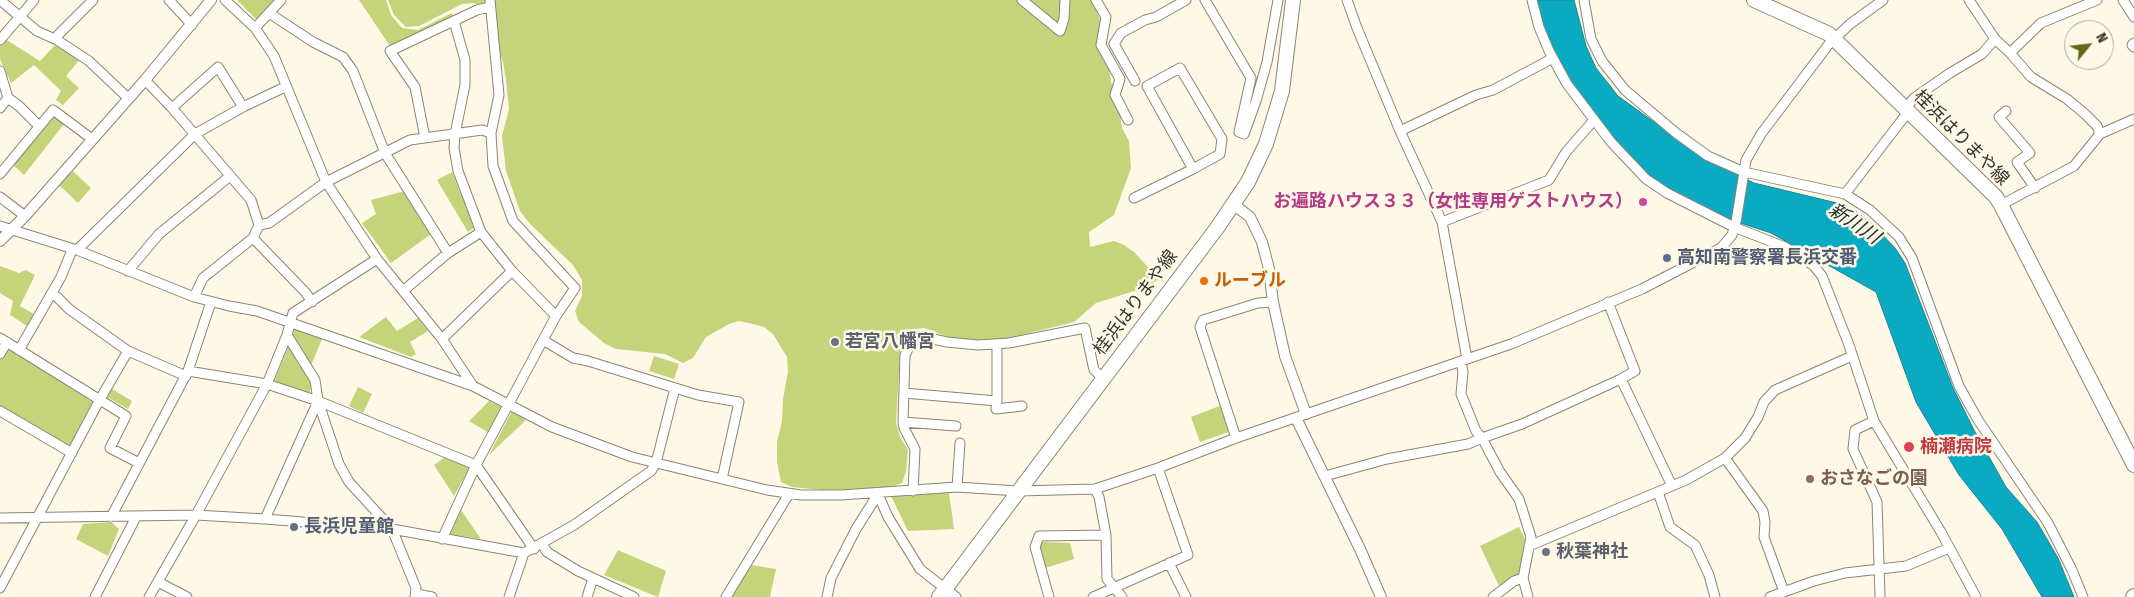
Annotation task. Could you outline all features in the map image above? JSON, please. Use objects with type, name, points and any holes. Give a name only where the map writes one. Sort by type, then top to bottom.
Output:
[{"type":"main road","name":"桂浜はりまや線","points":[[947,594],[1018,491],[1234,204],[1260,160],[1282,91],[1294,0]]},
{"type":"main road","name":"桂浜はりまや線","points":[[1754,0],[1825,31],[2001,205],[2133,461]]},
{"type":"street","points":[[0,0],[37,31],[57,40],[89,61],[128,98]]},
{"type":"street","points":[[0,40],[34,0]]},
{"type":"street","points":[[57,40],[58,35],[92,0]]},
{"type":"street","points":[[169,0],[192,25]]},
{"type":"street","points":[[0,241],[25,216],[145,80],[211,0]]},
{"type":"street","points":[[225,0],[255,28],[274,56],[326,182],[377,260],[442,339],[474,386]]},
{"type":"street","points":[[255,28],[281,0]]},
{"type":"street","points":[[1022,0],[1060,31],[1064,19],[1065,0]]},
{"type":"street","points":[[1096,0],[1106,17],[1101,45],[1120,79],[1115,95],[1128,120]]},
{"type":"street","points":[[1135,81],[1114,44],[1121,33],[1171,4],[1186,0]]},
{"type":"street","points":[[1205,0],[1251,78],[1239,132]]},
{"type":"street","points":[[1222,139],[1239,132],[1244,134],[1267,62],[1278,0]]},
{"type":"street","points":[[1348,0],[1357,28],[1400,130],[1442,222],[1464,360],[1462,394],[1476,431],[1482,438],[1500,472],[1519,499],[1531,536],[1523,578],[1528,597]]},
{"type":"street","points":[[1532,0],[1539,27],[1552,58],[1567,84],[1594,120],[1646,179],[1667,193],[1785,247],[1814,266],[1822,276],[1874,421],[1976,597]]},
{"type":"street","points":[[1584,0],[1591,39],[1602,61],[1625,90],[1676,133],[1708,156],[1744,174],[1845,194],[1882,220],[1899,237],[1912,258],[1960,386],[1978,420],[2048,522],[2083,597]]},
{"type":"street","points":[[0,226],[75,250],[211,302],[257,311],[474,386],[552,427],[632,457],[722,479],[789,494],[878,494],[957,487],[1018,491],[1095,489],[1158,468],[1236,438],[1511,344],[1642,288],[1721,248],[1732,235],[1746,160],[1761,134],[1834,39],[1883,0]]},
{"type":"street","points":[[1970,0],[1995,39],[2031,77],[2067,99],[2097,126],[2100,134]]},
{"type":"street","points":[[2010,53],[2041,23],[2096,0]]},
{"type":"street","points":[[2123,0],[2134,17]]},
{"type":"street","points":[[425,138],[415,87],[390,51],[490,4],[499,95],[491,133],[493,166],[513,221],[575,288],[556,316],[543,340],[476,466],[442,538]]},
{"type":"street","points":[[269,13],[313,42],[343,57],[353,71],[385,153],[448,253]]},
{"type":"street","points":[[454,21],[465,60],[465,86],[454,148],[458,171],[481,232],[512,271],[556,316]]},
{"type":"street","points":[[1845,194],[1905,116],[1905,108],[1914,98],[1982,54],[1995,39]]},
{"type":"street","points":[[2134,43],[2132,45],[2134,47]]},
{"type":"street","points":[[1400,130],[1476,95],[1493,90],[1552,58]]},
{"type":"street","points":[[172,108],[218,67],[243,107]]},
{"type":"street","points":[[1134,198],[1193,169],[1220,154],[1222,139],[1180,68],[1147,86],[1193,169]]},
{"type":"street","points":[[0,72],[8,98],[19,106],[38,126]]},
{"type":"street","points":[[145,80],[195,134],[251,200],[259,225],[252,238],[204,278],[194,296]]},
{"type":"street","points":[[18,350],[75,250],[195,134],[243,107],[286,87]]},
{"type":"street","points":[[0,108],[8,98]]},
{"type":"street","points":[[0,174],[53,110],[92,139]]},
{"type":"street","points":[[2006,111],[1999,116],[2030,153],[2017,162],[2035,188]]},
{"type":"street","points":[[2001,205],[2074,166],[2100,134],[2134,119]]},
{"type":"street","points":[[1442,222],[1549,180],[1566,152],[1594,120]]},
{"type":"street","points":[[259,225],[269,223],[326,182],[410,140],[482,130],[491,133]]},
{"type":"street","points":[[128,270],[159,234],[230,176]]},
{"type":"street","points":[[0,197],[25,216]]},
{"type":"street","points":[[1234,204],[1250,217],[1262,242],[1269,269],[1273,302],[1285,356],[1301,416],[1325,476],[1381,597]]},
{"type":"street","points":[[404,291],[448,253],[481,232]]},
{"type":"street","points":[[252,238],[306,293],[312,302]]},
{"type":"street","points":[[149,597],[267,384],[287,335],[293,314],[377,260]]},
{"type":"street","points":[[442,339],[512,271]]},
{"type":"street","points":[[51,294],[128,351],[187,373],[267,384],[318,401],[476,466],[538,546],[593,578],[634,597]]},
{"type":"street","points":[[110,517],[187,373],[211,302]]},
{"type":"street","points":[[1236,438],[1200,327],[1203,320],[1258,303],[1273,302]]},
{"type":"street","points":[[1325,476],[1387,459],[1468,444],[1522,424],[1622,379],[1635,371],[1608,302]]},
{"type":"street","points":[[913,491],[915,449],[904,428],[903,422],[905,355],[913,339],[919,336],[955,343],[997,344],[1085,328],[1094,370],[1103,378]]},
{"type":"street","points":[[287,335],[315,380],[318,401],[338,464],[345,476],[392,529],[416,596],[432,597]]},
{"type":"street","points":[[0,354],[3,340],[126,416],[110,448],[139,463]]},
{"type":"street","points":[[543,340],[573,358],[698,395],[739,402],[722,479]]},
{"type":"street","points":[[997,344],[996,409],[1022,406]]},
{"type":"street","points":[[0,588],[99,401],[128,351]]},
{"type":"street","points":[[1529,546],[1686,480],[1725,458],[1744,438],[1758,417],[1764,402],[1775,390],[1852,356]]},
{"type":"street","points":[[1622,379],[1672,486]]},
{"type":"street","points":[[0,518],[37,519],[196,515],[265,519],[392,529],[524,553],[574,525],[651,471],[656,463],[675,388]]},
{"type":"street","points":[[904,393],[997,401]]},
{"type":"street","points":[[265,519],[318,401]]},
{"type":"street","points":[[0,411],[72,453]]},
{"type":"street","points":[[1874,421],[1855,430],[1852,449],[1877,502],[1880,597]]},
{"type":"street","points":[[903,422],[956,426]]},
{"type":"street","points":[[957,487],[960,444]]},
{"type":"street","points":[[1725,458],[1763,511],[1765,522],[1764,537],[1784,592]]},
{"type":"street","points":[[1093,597],[1188,555],[1158,468]]},
{"type":"street","points":[[1095,489],[1099,497],[1106,535],[1107,580],[1122,597]]},
{"type":"street","points":[[1658,492],[1670,527],[1695,545],[1709,575],[1715,597]]},
{"type":"street","points":[[726,597],[789,494]]},
{"type":"street","points":[[878,494],[888,517],[911,556],[920,569],[947,594]]},
{"type":"street","points":[[827,597],[831,578],[856,529],[878,494]]},
{"type":"street","points":[[95,597],[136,517]]},
{"type":"street","points":[[1049,597],[1035,547],[1039,536],[1106,535]]},
{"type":"street","points":[[1770,597],[1814,581],[1845,573],[1878,571],[1906,566],[1949,548]]},
{"type":"street","points":[[509,597],[524,553]]},
{"type":"street","points":[[1169,563],[1186,597]]},
{"type":"street","points":[[587,597],[593,578]]},
{"type":"street","points":[[1494,597],[1514,581],[1523,578]]},
{"type":"street","points":[[158,582],[187,597]]},
{"type":"green space","points":[[237,0],[276,0],[256,19]]},
{"type":"green space","points":[[359,0],[386,0],[391,15],[402,28],[418,30],[452,13],[454,21],[390,46]]},
{"type":"green space","points":[[388,0],[1092,0],[1104,30],[1111,82],[1118,97],[1122,128],[1129,141],[1131,168],[1114,215],[1089,232],[1090,247],[1114,241],[1124,245],[1134,252],[1159,279],[1147,287],[1096,303],[1074,322],[1001,340],[961,342],[924,328],[917,329],[906,341],[900,352],[896,423],[900,437],[908,450],[906,472],[902,483],[890,488],[842,492],[792,487],[781,482],[777,462],[777,442],[782,421],[783,399],[788,372],[787,357],[773,334],[764,327],[749,323],[739,321],[729,324],[706,337],[693,358],[683,363],[665,354],[616,349],[604,343],[579,322],[575,311],[582,296],[582,280],[573,265],[530,224],[520,211],[506,171],[502,136],[509,109],[506,80],[503,62],[487,15],[474,3],[462,4],[419,26],[406,27],[394,15]]},
{"type":"green space","points":[[5,39],[40,61],[56,44],[80,59],[66,76],[79,88],[63,105],[56,100],[61,91],[34,65],[11,83],[0,59],[0,45]]},
{"type":"green space","points":[[53,115],[64,124],[24,175],[13,165]]},
{"type":"green space","points":[[73,171],[91,188],[78,203],[59,185]]},
{"type":"green space","points":[[452,172],[474,228],[468,232],[437,180]]},
{"type":"green space","points":[[405,191],[431,234],[391,263],[362,223],[376,214],[371,200]]},
{"type":"green space","points":[[0,266],[19,273],[26,270],[35,275],[20,306],[34,314],[27,326],[10,315],[13,301],[0,293]]},
{"type":"green space","points":[[386,317],[397,331],[418,318],[428,331],[410,342],[416,354],[411,357],[359,337]]},
{"type":"green space","points":[[295,329],[322,339],[310,368],[291,339]]},
{"type":"green space","points":[[289,345],[312,385],[309,394],[274,382]]},
{"type":"green space","points":[[7,347],[94,403],[70,448],[0,407],[0,360]]},
{"type":"green space","points":[[654,356],[679,364],[674,379],[649,371]]},
{"type":"green space","points":[[358,387],[372,394],[363,413],[349,406]]},
{"type":"green space","points":[[112,389],[132,401],[128,409],[107,397]]},
{"type":"green space","points":[[489,401],[503,408],[489,433],[469,421]]},
{"type":"green space","points":[[1222,405],[1231,431],[1200,442],[1191,417]]},
{"type":"green space","points":[[512,411],[526,420],[489,455]]},
{"type":"green space","points":[[445,457],[470,467],[454,496],[434,465]]},
{"type":"green space","points":[[949,493],[954,529],[908,531],[891,496]]},
{"type":"green space","points":[[461,510],[481,539],[450,534]]},
{"type":"green space","points":[[111,522],[119,529],[108,556],[76,539],[83,524]]},
{"type":"green space","points":[[1519,527],[1526,541],[1520,575],[1500,588],[1480,546]]},
{"type":"green space","points":[[1043,542],[1070,543],[1074,559],[1045,568],[1039,548]]},
{"type":"green space","points":[[618,550],[666,571],[658,597],[604,575]]},
{"type":"green space","points":[[751,565],[776,569],[770,597],[731,597]]},
{"type":"water","name":"新川川","points":[[1536,0],[1574,0],[1586,46],[1596,68],[1618,96],[1708,161],[1754,183],[1841,204],[1857,212],[1895,248],[1905,263],[1953,388],[1975,432],[2006,487],[2037,522],[2058,558],[2074,597],[2042,597],[2002,529],[1959,475],[1916,402],[1876,292],[1771,233],[1725,218],[1668,189],[1646,172],[1609,132],[1566,77],[1552,52]]},
{"type":"place","name":"お遍路ハウス３３（女性専用ゲストハウス）","points":[[1643,202]]},
{"type":"place","name":"高知南警察署長浜交番","points":[[1667,258]]},
{"type":"place","name":"ルーブル","points":[[1204,281]]},
{"type":"place","name":"若宮八幡宮","points":[[835,342]]},
{"type":"place","name":"楠瀬病院","points":[[1909,447]]},
{"type":"place","name":"おさなごの園","points":[[1810,479]]},
{"type":"place","name":"長浜児童館","points":[[294,527]]},
{"type":"place","name":"秋葉神社","points":[[1546,552]]}]
